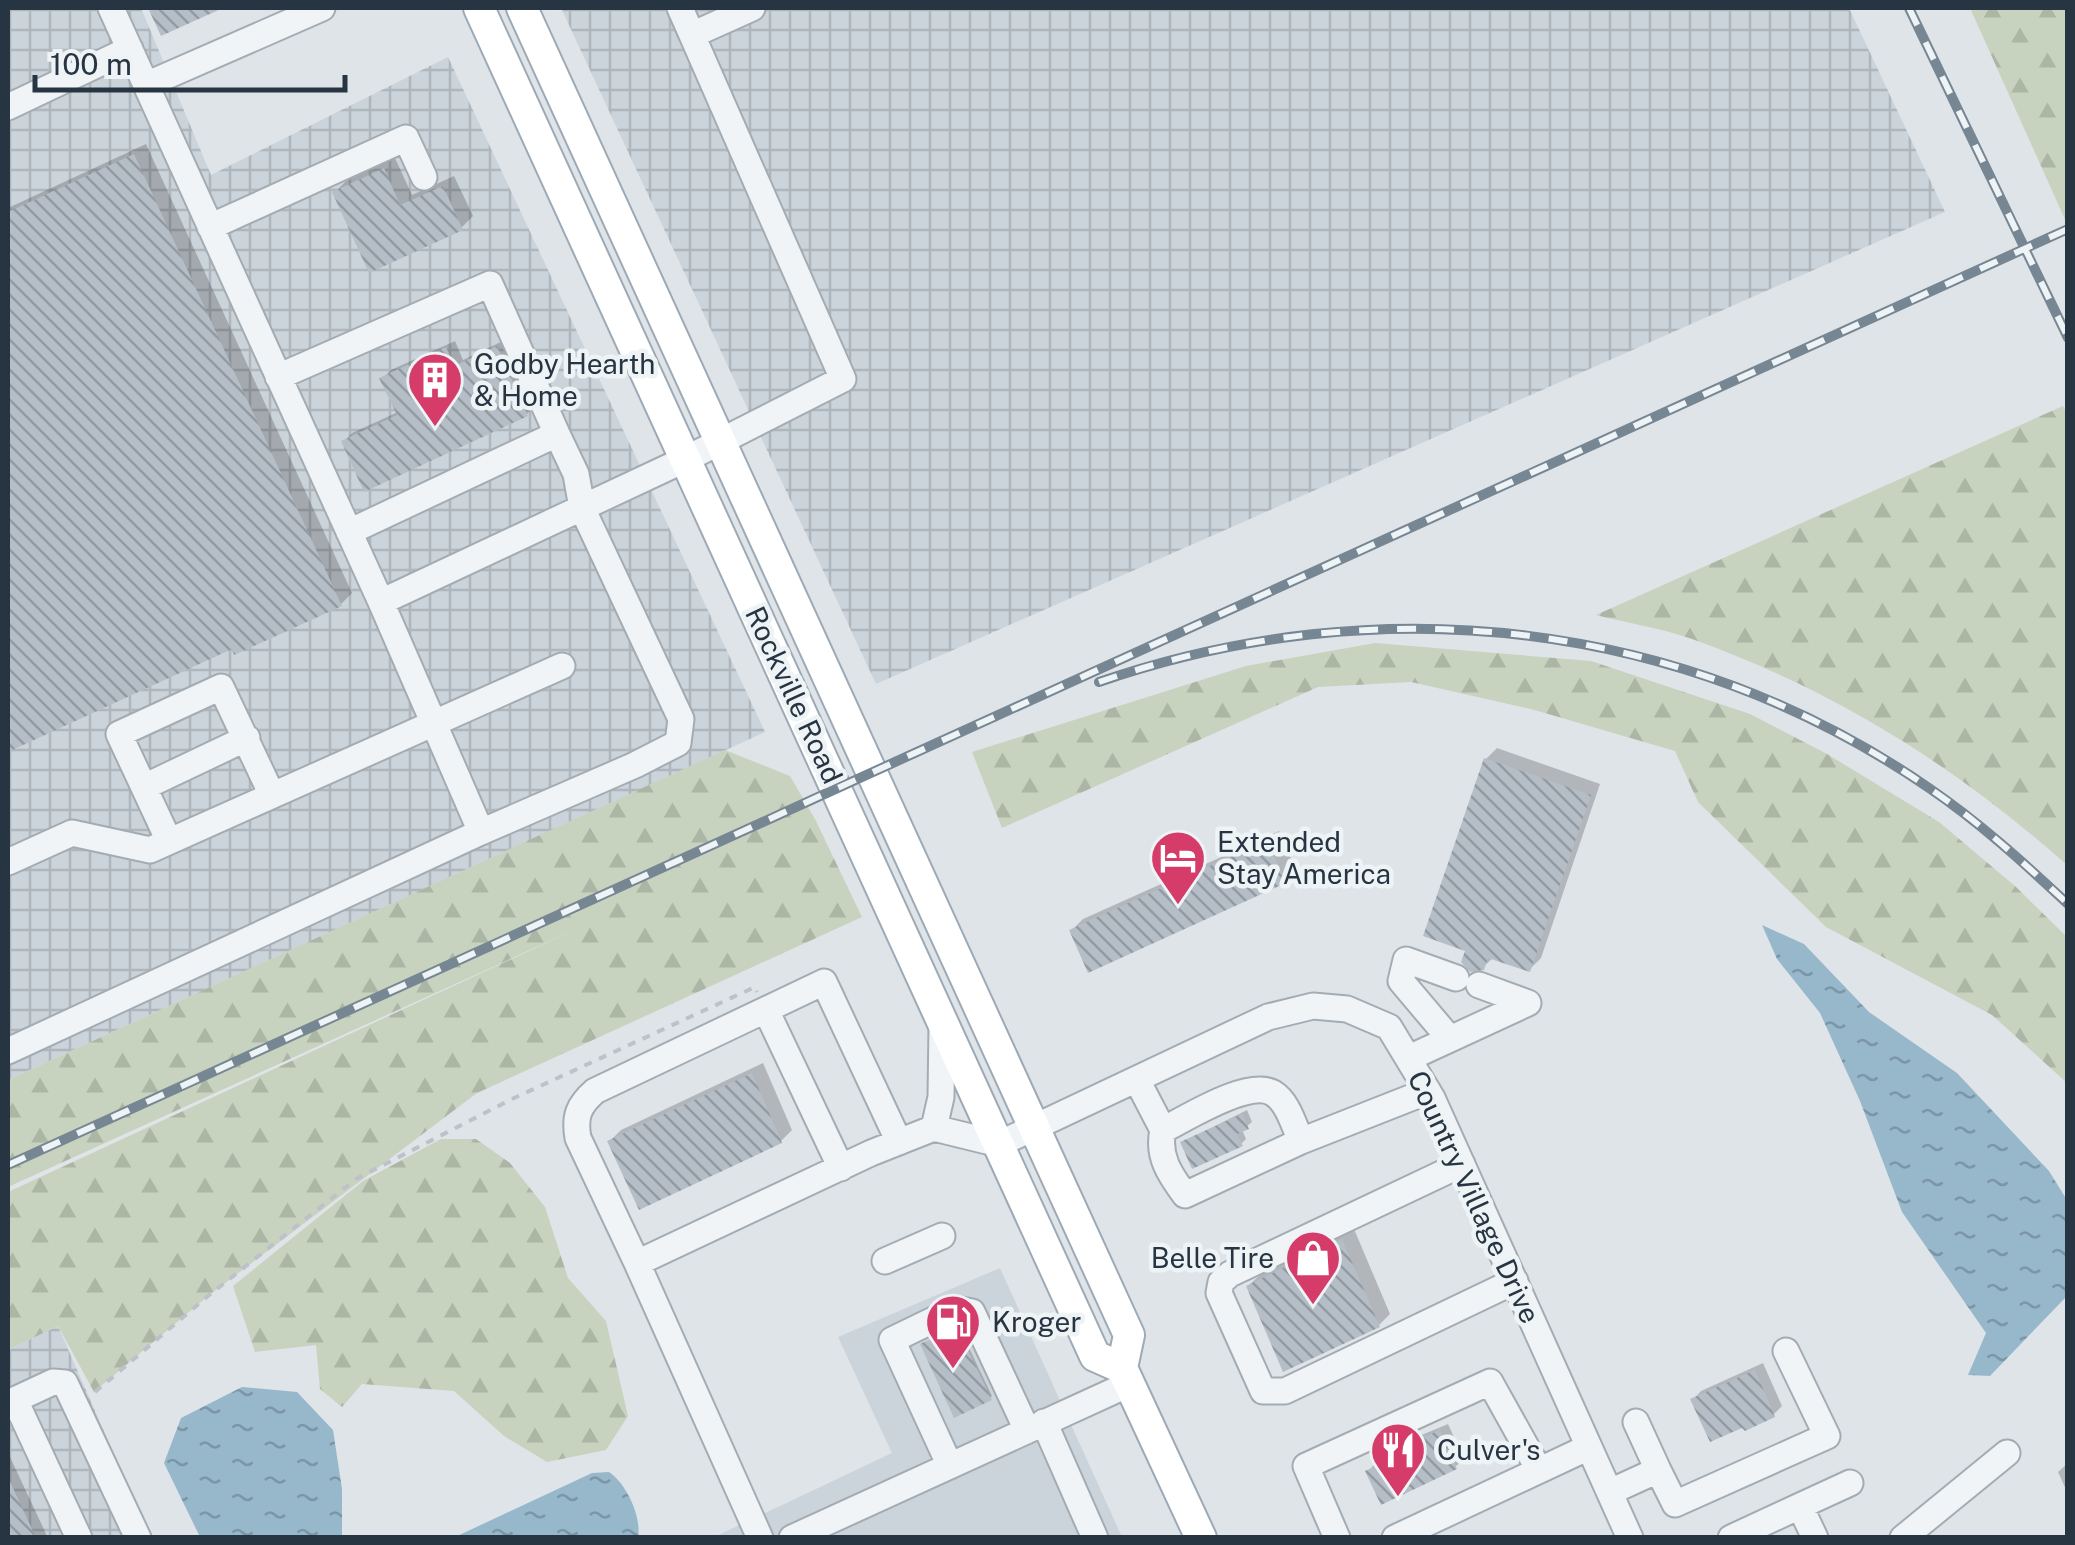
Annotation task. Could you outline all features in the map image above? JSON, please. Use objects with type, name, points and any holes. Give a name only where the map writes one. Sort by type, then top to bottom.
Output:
[{"type":"main road","name":"Rockville Road","points":[[478,8],[1095,1356],[1125,1376]]},
{"type":"main road","name":"Rockville Road","points":[[522,8],[1129,1335],[1125,1376],[1201,1538]]},
{"type":"street","points":[[111,8],[481,832]]},
{"type":"street","points":[[146,85],[322,8]]},
{"type":"street","points":[[380,602],[686,459],[843,379],[680,8]]},
{"type":"street","points":[[692,34],[752,8]]},
{"type":"street","points":[[8,107],[130,49]]},
{"type":"street","points":[[210,227],[406,138],[424,177]]},
{"type":"street","points":[[8,1051],[678,743],[681,719],[582,508],[576,474],[490,284],[278,377]]},
{"type":"street","points":[[349,532],[557,434]]},
{"type":"street","points":[[8,862],[72,834],[150,850],[562,666]]},
{"type":"street","points":[[169,841],[119,734],[221,686],[272,796]]},
{"type":"street","points":[[144,787],[247,738]]},
{"type":"street","points":[[1408,1058],[1450,1039],[1528,1003],[1406,960],[1402,980],[1450,1039]]},
{"type":"street","points":[[760,1538],[578,1138],[578,1111],[594,1090],[824,982],[898,1142]]},
{"type":"street","name":"Country Village Drive","points":[[999,1144],[1268,1017],[1313,1006],[1347,1009],[1389,1027],[1428,1091],[1630,1538]]},
{"type":"street","points":[[766,1010],[841,1168]]},
{"type":"street","points":[[934,1128],[941,1097],[942,1018]]},
{"type":"street","points":[[1137,1080],[1163,1130],[1160,1145],[1169,1174],[1185,1194],[1301,1140],[1428,1091]]},
{"type":"street","points":[[1163,1130],[1254,1088],[1274,1094],[1288,1111],[1301,1140]]},
{"type":"street","points":[[638,1263],[934,1128],[999,1144]]},
{"type":"street","points":[[1462,1164],[1230,1274],[1221,1282],[1219,1292],[1263,1391],[1285,1391],[1515,1282]]},
{"type":"street","points":[[886,1262],[942,1236]]},
{"type":"street","points":[[950,1466],[892,1340],[956,1309],[972,1312],[1095,1538]]},
{"type":"street","points":[[1636,1422],[1675,1504],[1826,1436],[1786,1351]]},
{"type":"street","points":[[792,1538],[1036,1426],[1125,1376]]},
{"type":"street","points":[[79,1538],[11,1401],[52,1382],[65,1382],[138,1538]]},
{"type":"street","points":[[1337,1538],[1306,1466],[1490,1382],[1540,1470]]},
{"type":"street","points":[[1395,1538],[1589,1446]]},
{"type":"street","points":[[1904,1538],[2007,1452]]},
{"type":"street","points":[[1610,1492],[1658,1470]]},
{"type":"street","points":[[1731,1538],[1850,1483]]},
{"type":"street","points":[[1800,1506],[1815,1538]]},
{"type":"path","points":[[94,1392],[356,1179],[512,1099],[755,987],[766,1010]]},
{"type":"shaded area","points":[[8,8],[141,8],[211,175],[448,57],[765,732],[8,1080]]},
{"type":"shaded area","points":[[561,8],[1849,8],[1945,212],[876,684]]},
{"type":"shaded area","points":[[1000,1268],[1122,1537],[712,1538],[892,1453],[838,1337]]},
{"type":"shaded area","points":[[58,1326],[150,1537],[8,1538],[8,1350]]},
{"type":"green space","points":[[1970,8],[2067,8],[2067,224]]},
{"type":"green space","points":[[2063,406],[2068,415],[2067,865],[1936,763],[1843,707],[1744,659],[1692,639],[1596,615]]},
{"type":"green space","points":[[1375,643],[1591,661],[1750,714],[1827,754],[1939,822],[2015,886],[2067,937],[2067,1083],[1992,1015],[1826,927],[1698,802],[1675,751],[1531,709],[1411,682],[1318,687],[1002,828],[972,752],[1246,666]]},
{"type":"green space","points":[[725,750],[790,776],[862,917],[477,1093],[208,1296],[94,1392],[58,1326],[8,1350],[8,1192],[583,926],[8,1187],[8,1080]]},
{"type":"green space","points":[[441,1139],[476,1139],[510,1163],[545,1207],[568,1278],[606,1321],[628,1416],[606,1450],[547,1462],[504,1436],[454,1391],[362,1384],[342,1407],[320,1389],[316,1345],[255,1352],[233,1286],[363,1181]]},
{"type":"water","points":[[1762,925],[1804,944],[1869,1012],[1957,1073],[2049,1171],[2067,1200],[2067,1296],[1990,1376],[1968,1375],[1986,1333],[1902,1212],[1860,1101],[1820,1013],[1777,959]]},
{"type":"water","points":[[242,1387],[297,1392],[333,1430],[342,1489],[342,1537],[200,1537],[164,1463],[181,1418]]},
{"type":"water","points":[[609,1472],[631,1501],[638,1520],[638,1537],[455,1537],[592,1473]]},
{"type":"building","points":[[148,8],[223,8],[161,36]]},
{"type":"building","points":[[134,154],[342,606],[234,655],[232,649],[8,752],[8,212]]},
{"type":"building","points":[[384,168],[400,205],[443,186],[463,230],[369,273],[332,192]]},
{"type":"building","name":"Godby Hearth & Home","points":[[497,346],[528,416],[364,492],[341,441],[397,415],[379,378],[446,347],[454,366]]},
{"type":"building","points":[[1484,758],[1591,795],[1530,972],[1488,958],[1484,970],[1470,972],[1461,962],[1465,951],[1423,936]]},
{"type":"building","name":"Extended Stay America","points":[[1267,840],[1286,883],[1088,973],[1069,930]]},
{"type":"building","points":[[752,1073],[782,1143],[639,1210],[607,1141]]},
{"type":"building","points":[[1242,1114],[1249,1129],[1237,1134],[1243,1146],[1192,1169],[1180,1142]]},
{"type":"building","name":"Belle Tire","points":[[1342,1239],[1380,1327],[1283,1372],[1246,1286]]},
{"type":"building","points":[[957,1327],[992,1400],[954,1418],[920,1344]]},
{"type":"building","points":[[1755,1370],[1775,1417],[1710,1442],[1690,1399]]},
{"type":"building","points":[[1440,1430],[1457,1469],[1381,1505],[1365,1471],[1398,1456],[1401,1447]]},
{"type":"building","points":[[8,1477],[36,1538],[8,1538]]},
{"type":"railway","points":[[1909,8],[2068,338]]},
{"type":"railway","points":[[8,1165],[2068,229]]},
{"type":"railway","points":[[1099,682],[1205,652],[1312,634],[1420,629],[1527,636],[1632,655],[1735,687],[1834,731],[1947,801],[2068,904]]},
{"type":"place","name":"Godby Hearth & Home","points":[[435,429]]},
{"type":"place","name":"Extended Stay America","points":[[1178,907]]},
{"type":"place","name":"Belle Tire","points":[[1313,1307]]},
{"type":"place","name":"Kroger","points":[[953,1371]]},
{"type":"place","name":"Culver's","points":[[1398,1499]]}]
